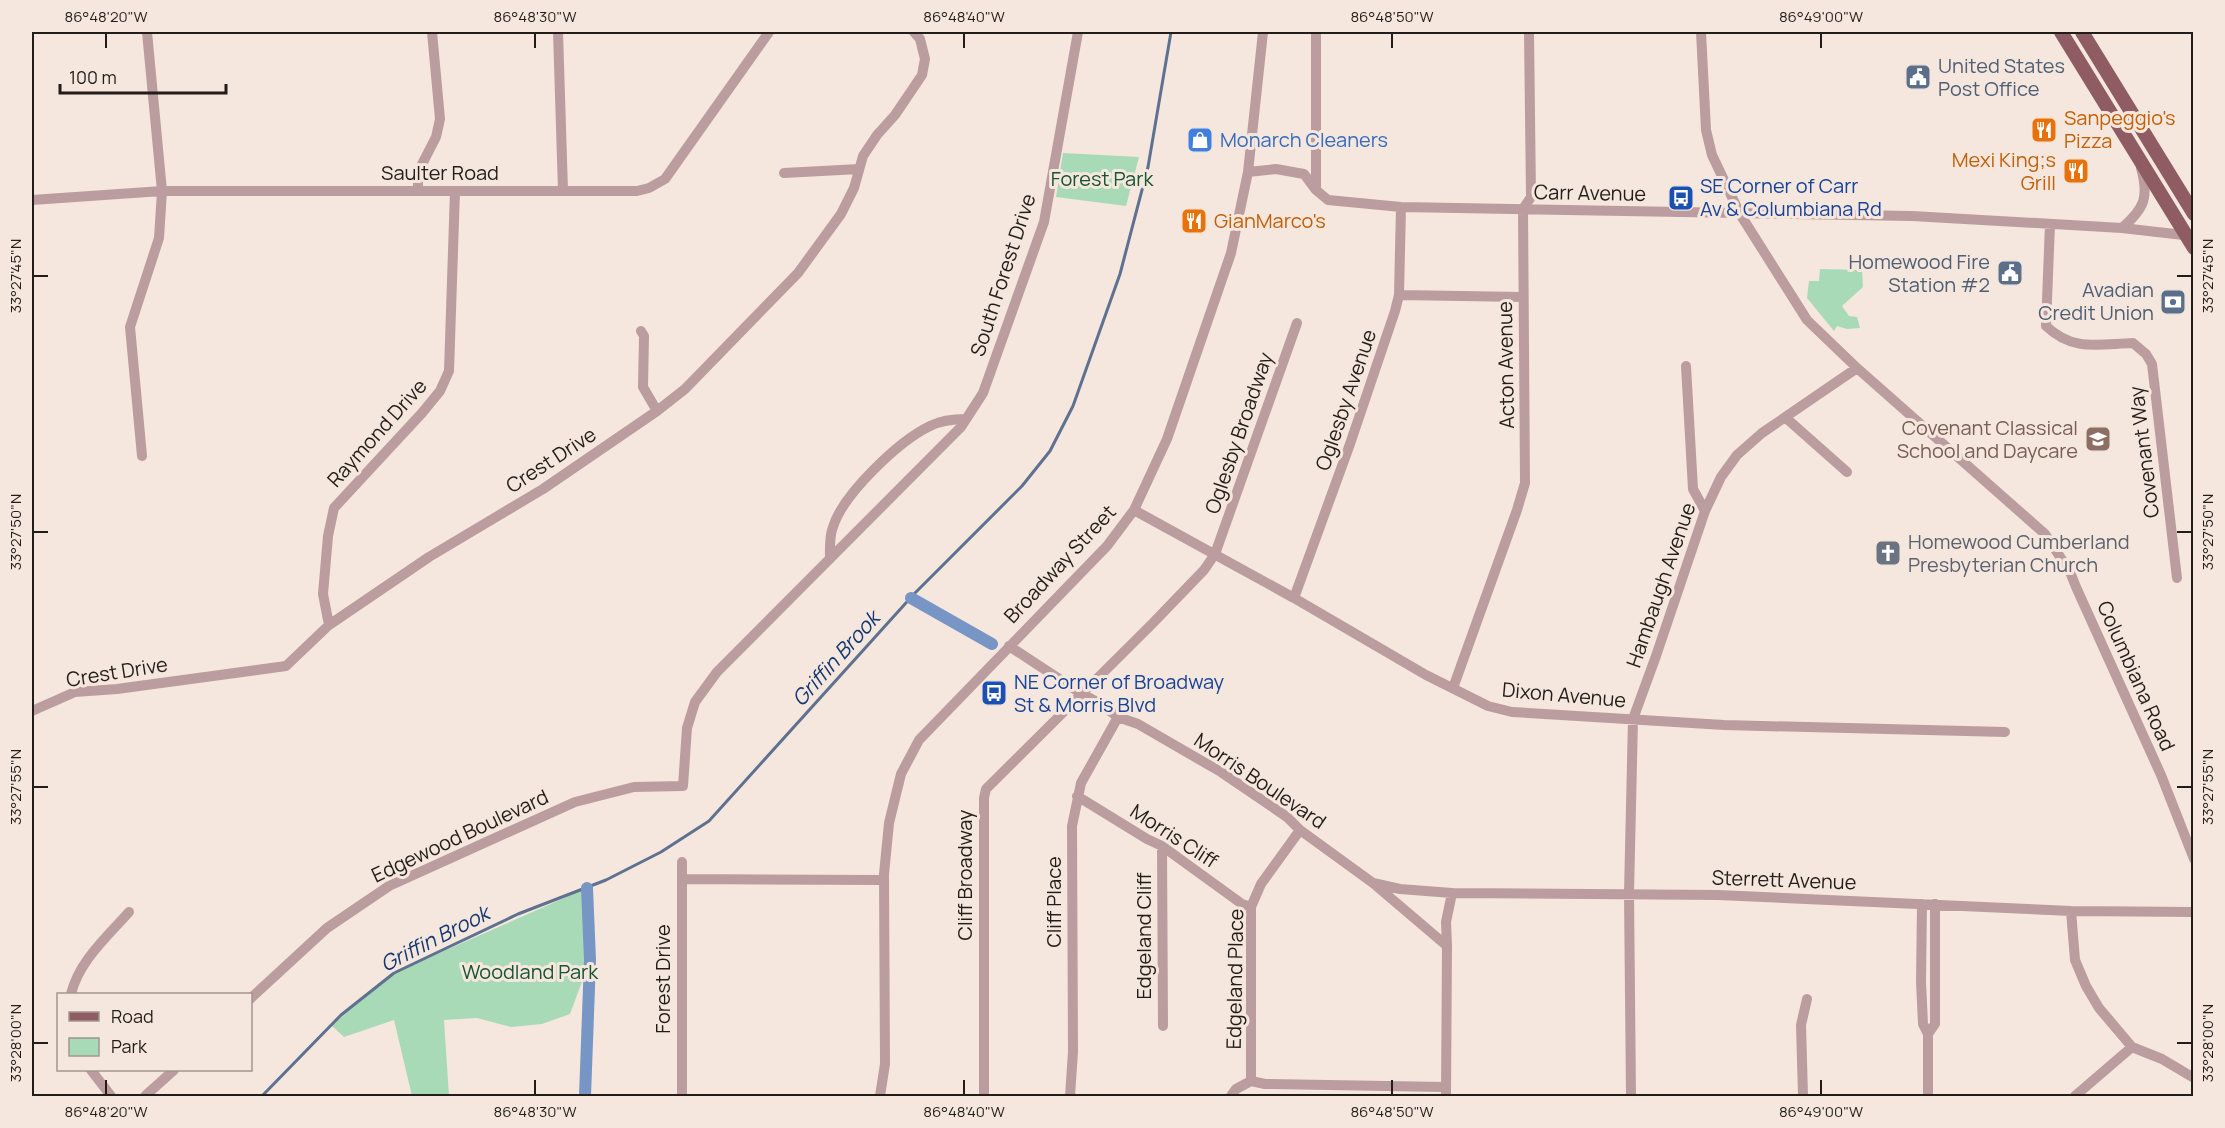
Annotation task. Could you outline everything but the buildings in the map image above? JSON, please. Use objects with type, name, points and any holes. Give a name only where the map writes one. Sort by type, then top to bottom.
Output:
[{"type":"main road","points":[[2061,32],[2189,235],[2193,248]]},
{"type":"main road","points":[[2082,32],[2193,214]]},
{"type":"street","points":[[142,456],[130,327],[159,238],[162,191],[147,32]]},
{"type":"street","points":[[418,191],[418,172],[436,136],[440,119],[432,32]]},
{"type":"street","points":[[558,32],[563,191]]},
{"type":"street","name":"Saulter Road","points":[[32,200],[162,191],[637,191],[650,188],[665,178],[769,32]]},
{"type":"street","name":"Crest Drive","points":[[32,711],[75,692],[117,689],[286,666],[329,625],[429,557],[543,489],[657,411],[685,389],[798,273],[841,214],[854,188],[863,156],[877,135],[895,115],[921,75],[925,59],[920,39],[914,32]]},
{"type":"street","name":"South Forest Drive","points":[[683,786],[687,729],[695,702],[717,672],[961,427],[983,393],[1044,222],[1078,32]]},
{"type":"street","name":"Broadway Street","points":[[880,1096],[885,1064],[884,880],[889,823],[900,774],[919,740],[1107,546],[1134,510],[1167,439],[1231,253],[1248,172],[1263,32]]},
{"type":"street","points":[[1316,32],[1316,190]]},
{"type":"street","name":"Acton Avenue","points":[[1453,688],[1525,483],[1523,209],[1531,197],[1529,32]]},
{"type":"street","name":"Columbiana Road","points":[[1701,32],[1706,130],[1712,155],[1740,214],[1808,320],[1857,368],[2045,534],[2070,572],[2162,775],[2193,860]]},
{"type":"street","points":[[2122,228],[2135,217],[2145,194],[2146,187],[2139,159]]},
{"type":"street","points":[[784,173],[859,169]]},
{"type":"street","name":"Carr Avenue","points":[[1248,172],[1275,169],[1304,174],[1316,190],[1328,200],[1401,207],[1912,216],[2122,228],[2189,235]]},
{"type":"street","name":"Raymond Drive","points":[[329,625],[323,594],[328,536],[334,508],[422,413],[440,391],[449,371],[454,191]]},
{"type":"street","name":"Oglesby Avenue","points":[[1294,598],[1354,434],[1399,295],[1401,207]]},
{"type":"street","name":"Covenant Way","points":[[2050,224],[2046,326],[2058,337],[2073,344],[2133,343],[2146,354],[2152,364],[2177,578]]},
{"type":"street","points":[[1399,295],[1523,297]]},
{"type":"street","name":"Oglesby Broadway","points":[[1082,694],[1204,570],[1215,554],[1297,323]]},
{"type":"street","points":[[641,331],[644,336],[643,387],[657,411]]},
{"type":"street","points":[[1686,366],[1693,489],[1705,511]]},
{"type":"street","name":"Hambaugh Avenue","points":[[1631,1096],[1629,893],[1633,719],[1705,511],[1721,477],[1737,454],[1762,433],[1857,368]]},
{"type":"street","points":[[1786,418],[1847,472]]},
{"type":"street","points":[[830,559],[832,528],[841,507],[852,492],[917,433],[949,419],[966,419]]},
{"type":"street","name":"Dixon Avenue","points":[[1134,510],[1294,598],[1426,675],[1488,706],[1512,712],[1724,725],[2005,732]]},
{"type":"street","name":"Morris Boulevard","points":[[1009,646],[1118,717],[1138,724],[1221,772],[1287,817],[1300,830],[1373,883],[1447,946]]},
{"type":"street","name":"Cliff Broadway","points":[[984,1096],[984,798],[986,789],[1082,694]]},
{"type":"street","name":"Cliff Place","points":[[1070,1096],[1073,1052],[1072,826],[1081,783],[1118,717]]},
{"type":"street","name":"Edgewood Boulevard","points":[[252,997],[327,927],[389,886],[575,802],[634,787],[683,786]]},
{"type":"street","name":"Morris Cliff","points":[[1077,796],[1146,839],[1162,846],[1242,904],[1251,908]]},
{"type":"street","name":"Edgeland Place","points":[[1251,1081],[1251,908],[1262,884],[1300,830]]},
{"type":"street","name":"Edgeland Cliff","points":[[1162,846],[1162,1026]]},
{"type":"street","name":"Forest Drive","points":[[682,862],[682,1096]]},
{"type":"street","points":[[682,879],[884,880]]},
{"type":"street","name":"Sterrett Avenue","points":[[1373,883],[1400,889],[1452,893],[1629,893],[2071,911],[2193,912]]},
{"type":"street","points":[[1231,1096],[1236,1089],[1251,1081],[1265,1084],[1445,1092],[1446,922],[1452,893]]},
{"type":"street","points":[[1922,904],[1921,982],[1923,1024],[1928,1034],[1928,1096]]},
{"type":"street","points":[[1928,1034],[1935,1024],[1935,904]]},
{"type":"street","points":[[2071,911],[2075,960],[2099,1008],[2132,1047],[2162,1059],[2193,1078]]},
{"type":"street","points":[[71,993],[74,983],[88,959],[129,912]]},
{"type":"street","points":[[1921,982],[1935,982]]},
{"type":"street","points":[[1803,1096],[1801,1025],[1807,999]]},
{"type":"street","points":[[2075,1096],[2132,1047]]},
{"type":"street","points":[[92,1071],[111,1096]]},
{"type":"street","points":[[145,1096],[173,1071]]},
{"type":"green space","name":"Forest Park","points":[[1063,153],[1139,157],[1126,206],[1056,197]]},
{"type":"green space","points":[[1820,269],[1862,270],[1863,287],[1842,306],[1849,316],[1857,317],[1860,328],[1847,329],[1837,326],[1834,331],[1807,298],[1809,281],[1819,281]]},
{"type":"green space","name":"Woodland Park","points":[[587,888],[590,960],[570,1014],[542,1024],[511,1027],[477,1018],[444,1020],[449,1096],[412,1096],[394,1020],[344,1037],[331,1025],[394,973]]},
{"type":"waterway","name":"Griffin Brook","points":[[262,1096],[341,1015],[394,973],[518,914],[606,880],[661,852],[709,821],[914,594],[1022,486],[1050,451],[1073,406],[1120,274],[1148,167],[1171,32]]},
{"type":"waterway","points":[[911,598],[992,644]]},
{"type":"waterway","points":[[585,1096],[590,960],[587,888]]},
{"type":"place","name":"United States Post Office","points":[[1918,77]]},
{"type":"place","name":"Sanpeggio's Pizza","points":[[2044,130]]},
{"type":"place","name":"Monarch Cleaners","points":[[1200,140]]},
{"type":"place","name":"Mexi King;s Grill","points":[[2076,171]]},
{"type":"place","name":"SE Corner of Carr Av & Columbiana Rd","points":[[1681,198]]},
{"type":"place","name":"GianMarco's","points":[[1194,221]]},
{"type":"place","name":"Homewood Fire Station #2","points":[[2010,273]]},
{"type":"place","name":"Avadian Credit Union","points":[[2173,302]]},
{"type":"place","name":"Covenant Classical School and Daycare","points":[[2098,439]]},
{"type":"place","name":"Homewood Cumberland Presbyterian Church","points":[[1888,553]]},
{"type":"place","name":"NE Corner of Broadway St & Morris Blvd","points":[[994,693]]}]
